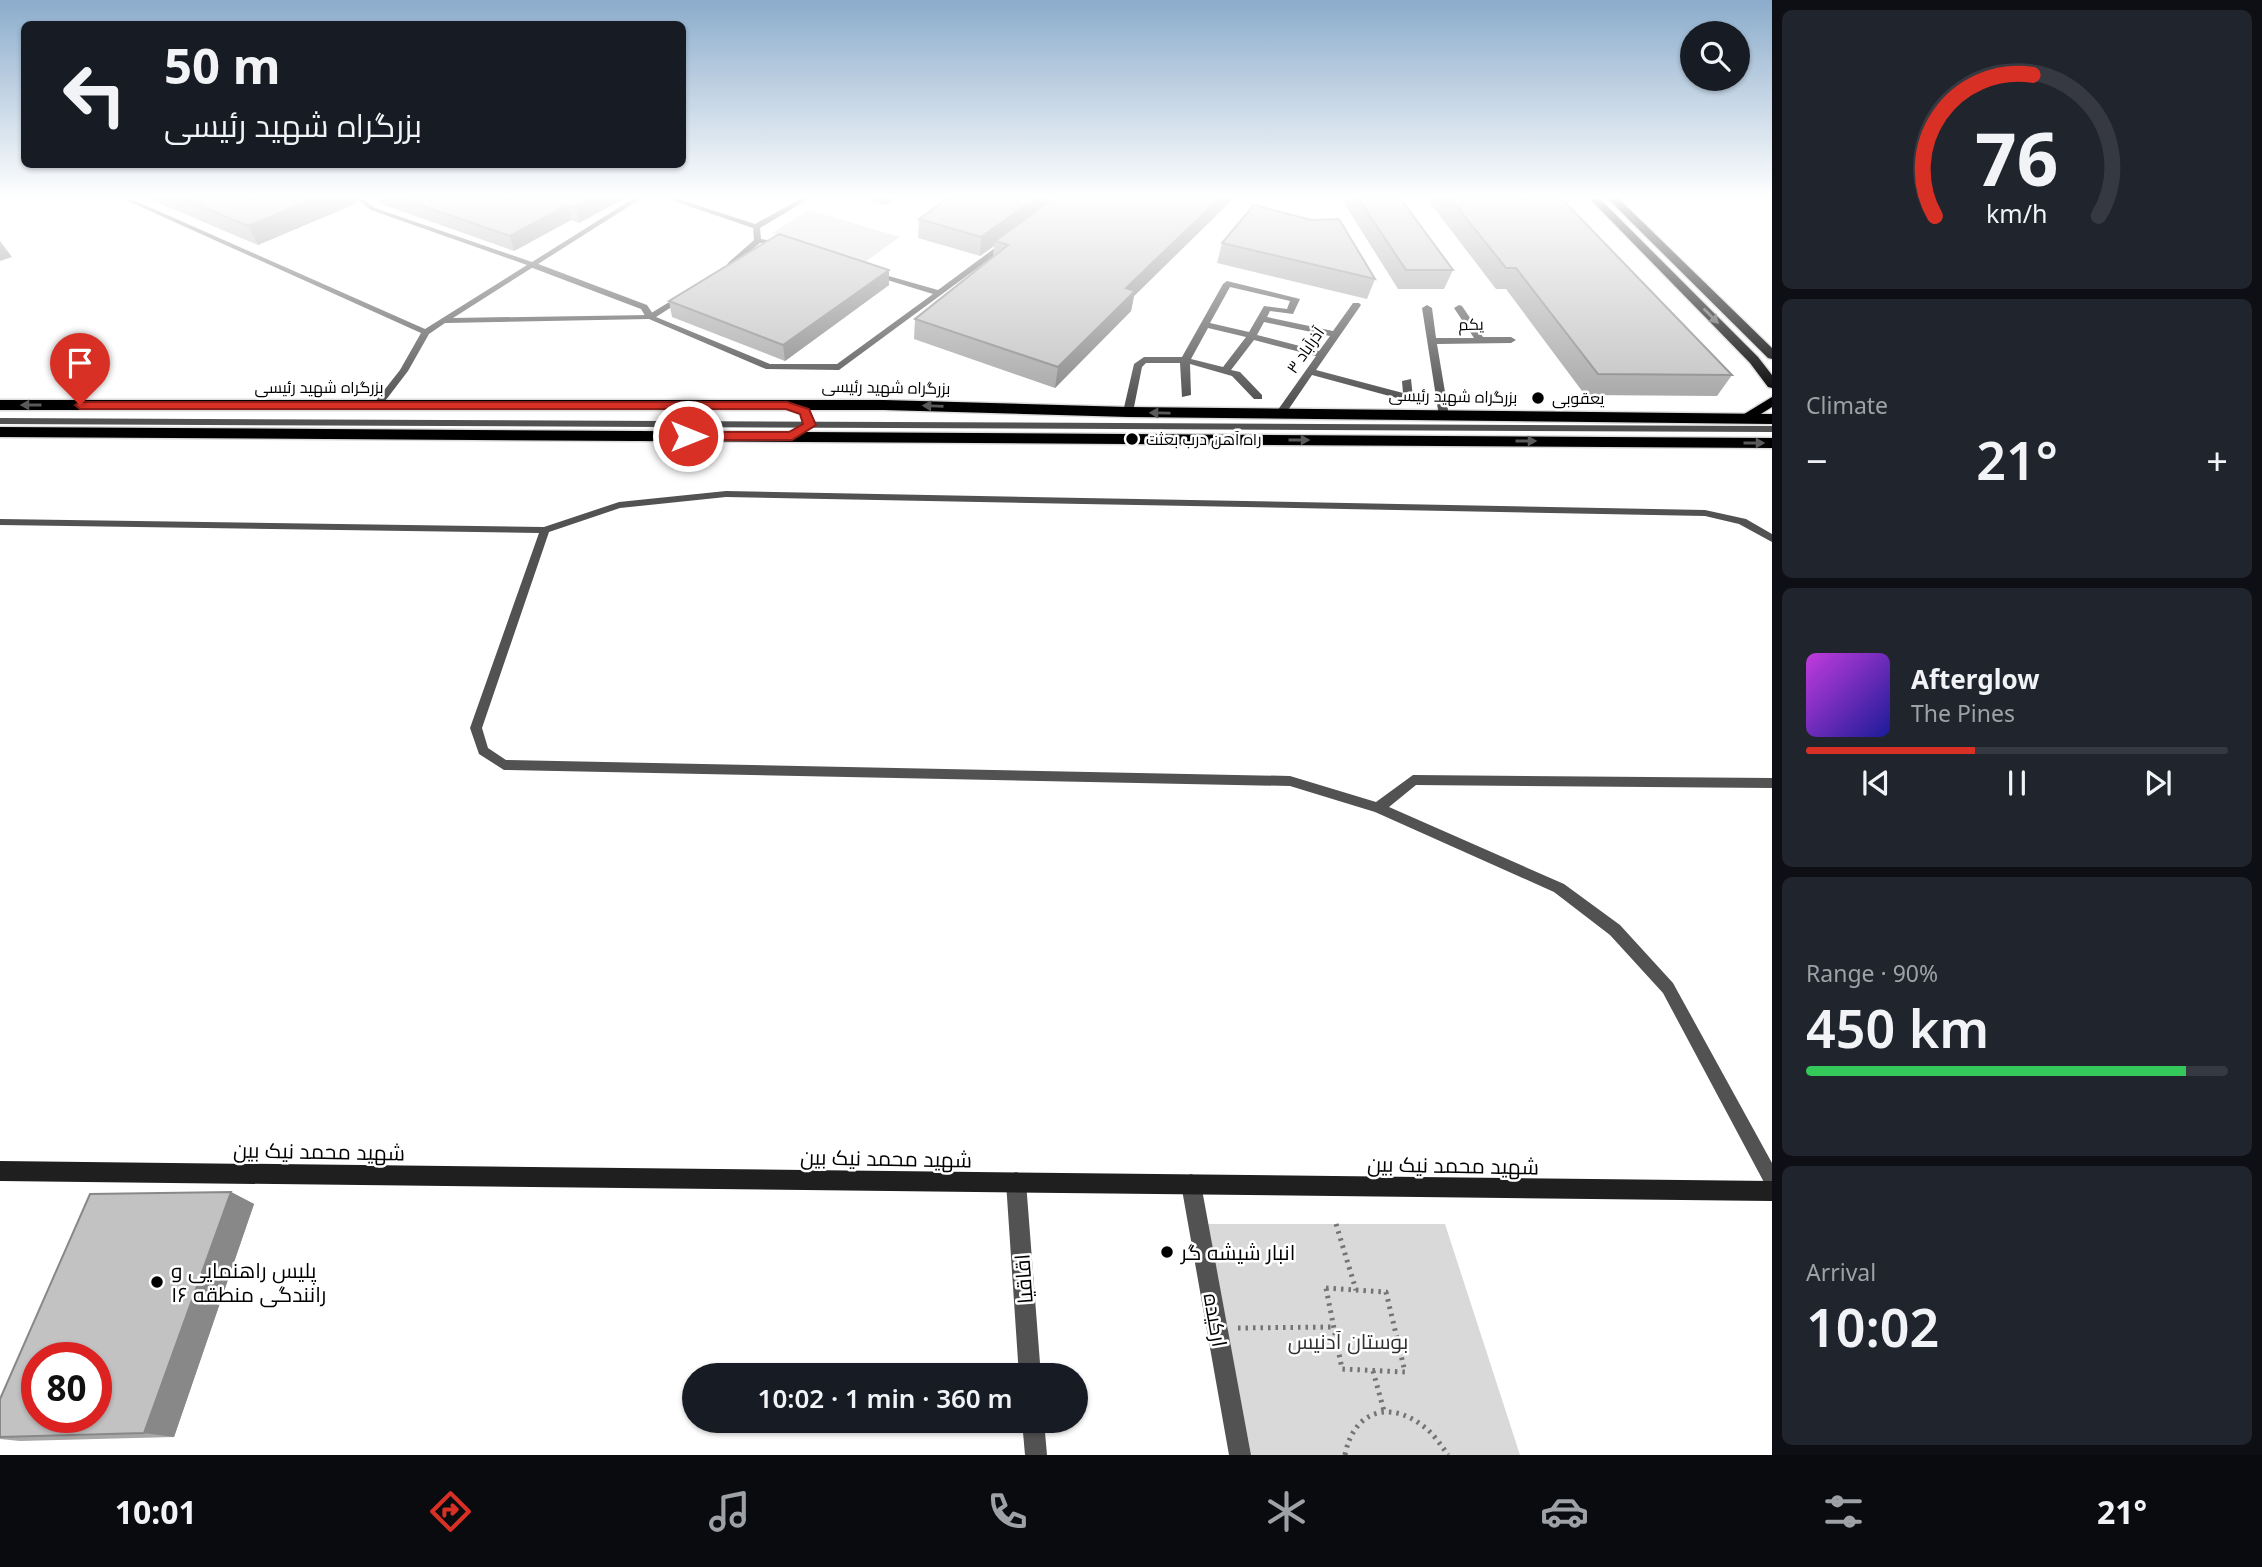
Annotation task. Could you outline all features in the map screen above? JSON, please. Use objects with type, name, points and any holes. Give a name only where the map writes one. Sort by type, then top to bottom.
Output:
[{"type":"highway","name":"بزرگراه شهید رئیسی","points":[[0,405],[884,405],[1128,412],[1772,419]]},
{"type":"highway","points":[[787,405],[805,412],[810,425],[792,436]]},
{"type":"highway","points":[[884,405],[871,410],[862,419],[867,429],[887,437]]},
{"type":"highway","points":[[0,432],[1772,443]]},
{"type":"main road","points":[[1661,266],[1754,360],[1772,384]]},
{"type":"main road","points":[[1681,266],[1772,355]]},
{"type":"main road","points":[[1743,419],[1772,401]]},
{"type":"street","points":[[535,266],[644,307],[650,317]]},
{"type":"street","points":[[1186,395],[1185,360],[1227,284],[1295,299],[1290,312],[1268,308],[1237,359],[1225,371]]},
{"type":"street","name":"۳ آذرآباد","points":[[1280,414],[1356,304]]},
{"type":"street","points":[[1458,307],[1480,340]]},
{"type":"street","points":[[1427,308],[1444,415]]},
{"type":"street","points":[[1261,319],[1332,339],[1345,347]]},
{"type":"street","points":[[1205,324],[1250,338],[1321,354]]},
{"type":"street","name":"یکم","points":[[1432,341],[1511,340]]},
{"type":"street","points":[[1128,412],[1137,366],[1144,360],[1185,360],[1236,374],[1258,397]]},
{"type":"street","points":[[1310,371],[1408,398],[1407,381]]},
{"type":"street","name":"شهید محمد نیک بین","points":[[0,1171],[1772,1191]]},
{"type":"street","name":"اقاقیا","points":[[1016,1182],[1029,1363]]},
{"type":"street","name":"ارکیده","points":[[1191,1184],[1240,1455]]},
{"type":"street","points":[[1034,1433],[1036,1455]]},
{"type":"lane","points":[[277,266],[426,332]]},
{"type":"lane","points":[[376,407],[404,371],[426,332],[532,266]]},
{"type":"lane","points":[[443,321],[650,317],[769,367],[839,367],[976,266]]},
{"type":"lane","points":[[861,269],[939,293]]},
{"type":"lane","points":[[650,317],[694,288]]},
{"type":"lane","points":[[0,421],[1772,429]]},
{"type":"lane","points":[[0,522],[545,530],[619,505],[726,494],[1705,513],[1742,521],[1772,539]]},
{"type":"lane","points":[[545,530],[476,728],[483,751],[504,765],[1290,780],[1378,808],[1559,888],[1615,930],[1668,988],[1772,1180]]},
{"type":"lane","points":[[1378,808],[1413,780],[1772,783]]},
{"type":"path","points":[[1336,1224],[1356,1290]]},
{"type":"path","points":[[1326,1288],[1356,1290],[1386,1292],[1405,1372],[1342,1368],[1326,1288]]},
{"type":"path","points":[[1227,1328],[1334,1327]]},
{"type":"path","points":[[1373,1371],[1384,1411]]},
{"type":"path","points":[[1345,1455],[1346,1443],[1354,1426],[1367,1415],[1384,1411],[1402,1414],[1421,1424],[1438,1440],[1448,1455]]},
{"type":"green space","name":"بوستان آدنیس","points":[[1208,1224],[1445,1224],[1520,1455],[1251,1455]]},
{"type":"building","points":[[727,266],[876,266],[889,270],[783,345],[669,301]]},
{"type":"building","points":[[982,266],[1149,266],[1126,288],[1135,291],[1058,367],[915,319]]},
{"type":"building","points":[[1319,266],[1367,266],[1375,279]]},
{"type":"building","points":[[1403,266],[1450,266],[1453,270],[1406,270]]},
{"type":"building","points":[[1504,266],[1627,266],[1732,375],[1598,374],[1516,268]]},
{"type":"building","name":"پلیس راهنمایی و رانندگی منطقه ۱۶","points":[[231,1192],[144,1433],[0,1437],[0,1399],[21,1351],[21,1433],[112,1433],[112,1342],[25,1342],[90,1194]]},
{"type":"place","name":"یعقوبی","points":[[1538,398]]},
{"type":"place","name":"راه آهن درب بعثت","points":[[1132,439]]},
{"type":"place","name":"انبار شیشه گر","points":[[1167,1252]]},
{"type":"place","name":"پلیس راهنمایی و رانندگی منطقه ۱۶","points":[[157,1282]]},
{"type":"route","points":[[80,405],[787,405],[805,412],[810,425],[792,436],[688,436]]}]
